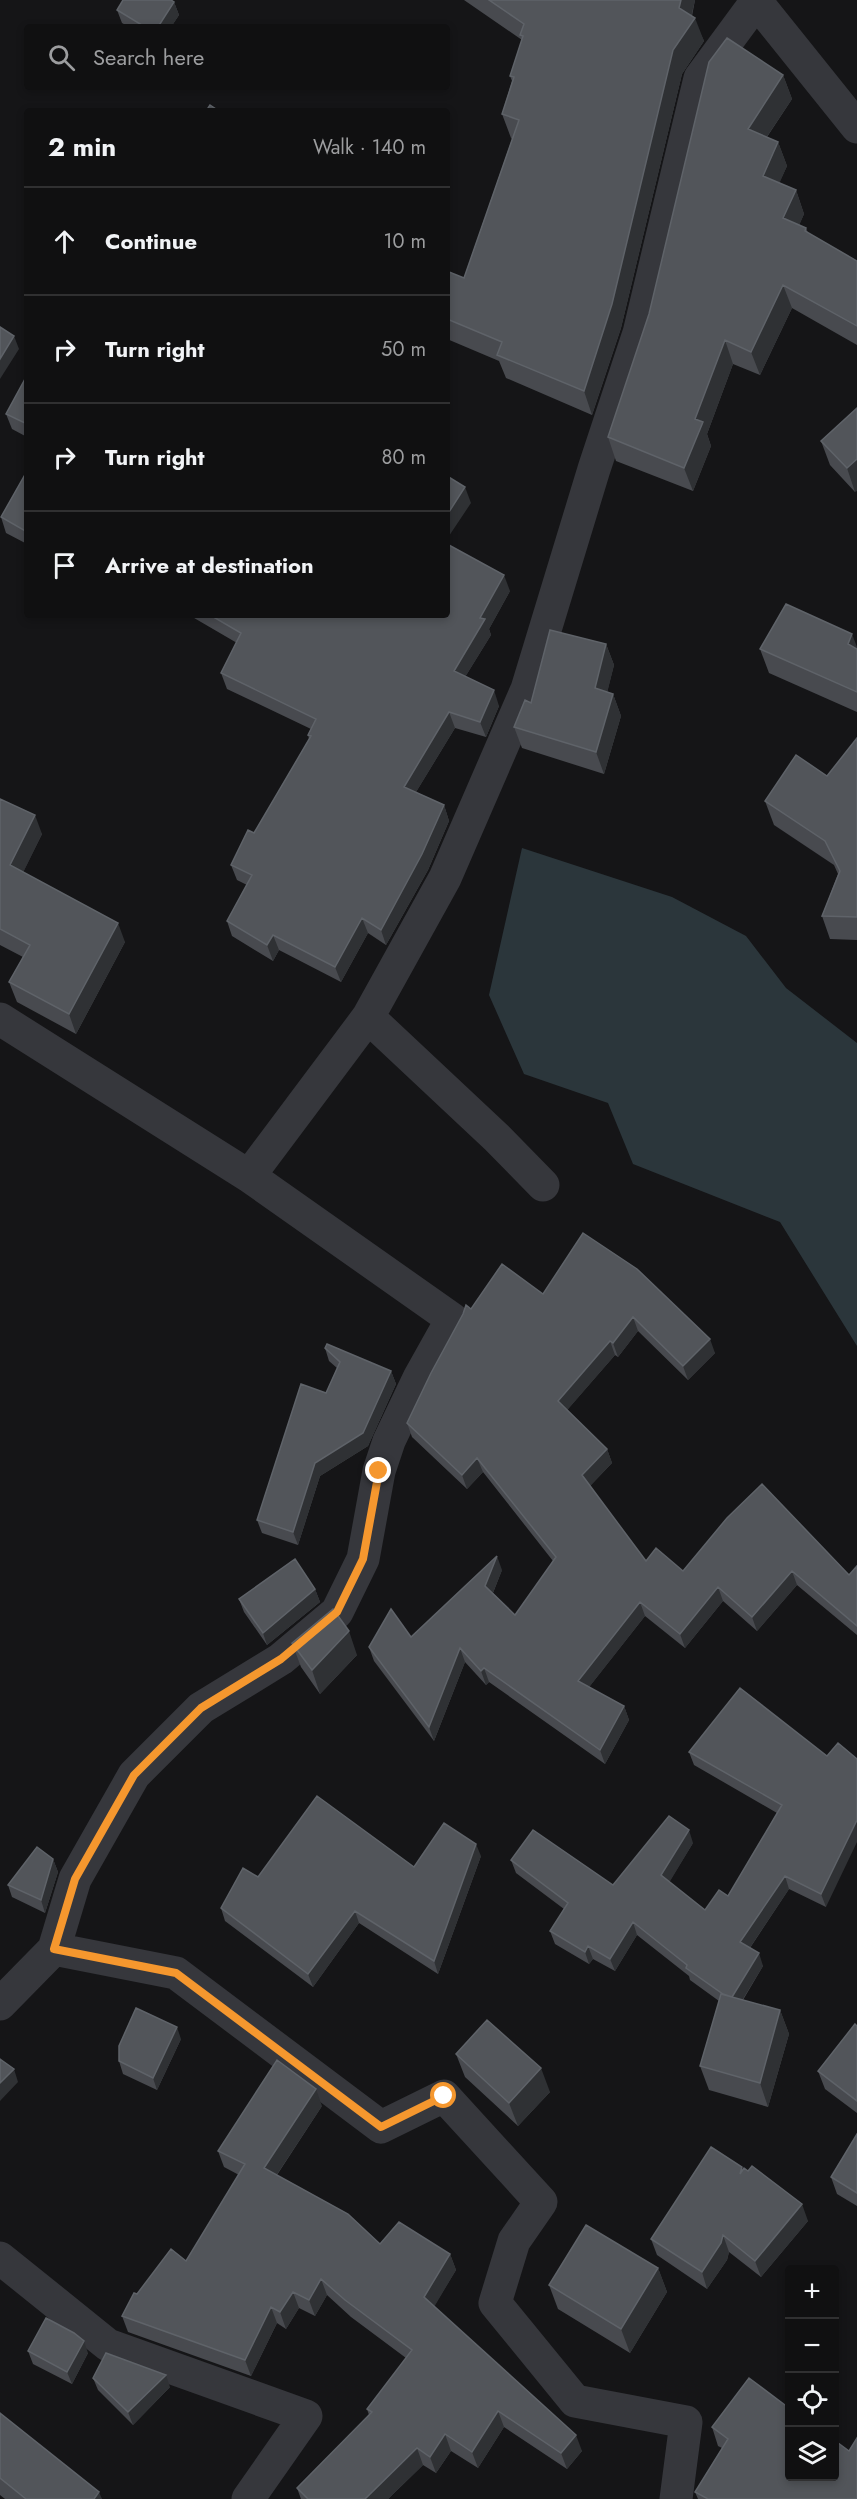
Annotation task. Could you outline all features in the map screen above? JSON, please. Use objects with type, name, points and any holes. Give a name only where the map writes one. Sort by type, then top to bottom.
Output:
[{"type":"street","points":[[249,1176],[368,1017],[445,878],[527,689],[594,469],[639,333],[700,78],[756,1],[857,127]]},
{"type":"street","points":[[368,1017],[497,1138],[543,1185]]},
{"type":"street","points":[[0,1019],[249,1176],[452,1319],[419,1378],[389,1441],[379,1471],[363,1559],[337,1612],[281,1659],[201,1708],[134,1775],[75,1879],[54,1949],[0,2004]]},
{"type":"street","points":[[54,1949],[176,1973],[381,2127],[444,2096],[541,2202],[514,2241],[495,2303],[575,2401],[686,2422],[676,2499]]},
{"type":"street","points":[[0,2258],[108,2345],[306,2416],[248,2499]]},
{"type":"shaded area","points":[[522,848],[672,897],[746,936],[786,988],[857,1043],[857,1346],[780,1222],[633,1164],[608,1103],[524,1074],[489,995]]},
{"type":"building","points":[[123,0],[171,0],[174,2],[160,24],[140,24],[117,10]]},
{"type":"building","points":[[489,0],[681,0],[679,8],[695,18],[673,50],[612,304],[584,391],[497,355],[502,342],[450,320],[450,272],[464,278],[519,120],[502,114],[514,77],[510,76],[523,36],[520,35],[524,24]]},
{"type":"building","points":[[727,38],[783,75],[748,129],[778,142],[763,176],[796,190],[783,218],[806,228],[805,231],[857,261],[857,326],[783,285],[751,352],[725,340],[695,419],[703,422],[684,468],[608,437],[649,314],[709,62]]},
{"type":"building","points":[[0,327],[14,336],[0,359]]},
{"type":"building","points":[[24,381],[24,423],[6,414]]},
{"type":"building","points":[[857,408],[857,459],[847,468],[821,441]]},
{"type":"building","points":[[24,476],[24,530],[1,517]]},
{"type":"building","points":[[450,478],[465,487],[450,510]]},
{"type":"building","points":[[450,546],[504,575],[480,618],[485,619],[454,671],[494,690],[480,722],[449,712],[404,787],[444,805],[422,854],[381,930],[362,918],[335,967],[273,935],[267,945],[227,921],[252,875],[231,865],[248,830],[254,833],[311,736],[308,735],[316,719],[221,673],[241,633],[215,618],[450,618]]},
{"type":"building","points":[[786,604],[852,634],[848,644],[857,649],[857,692],[760,649]]},
{"type":"building","points":[[550,630],[606,644],[595,688],[613,694],[596,752],[514,727],[525,700],[531,703]]},
{"type":"building","points":[[857,738],[857,917],[822,916],[840,871],[825,841],[765,801],[796,755],[827,776]]},
{"type":"building","points":[[0,799],[35,815],[10,865],[118,923],[69,1014],[9,982],[30,945],[0,929]]},
{"type":"building","points":[[583,1233],[637,1269],[710,1339],[683,1366],[633,1317],[613,1343],[610,1341],[558,1401],[607,1449],[582,1475],[646,1561],[656,1548],[683,1571],[727,1518],[762,1484],[849,1575],[857,1566],[857,1626],[792,1571],[752,1617],[718,1587],[680,1634],[640,1602],[578,1681],[624,1706],[600,1750],[484,1668],[481,1671],[460,1648],[429,1727],[369,1647],[391,1609],[411,1637],[497,1556],[485,1586],[515,1615],[556,1557],[477,1458],[462,1475],[407,1423],[466,1305],[471,1309],[502,1264],[543,1294]]},
{"type":"building","points":[[327,1344],[391,1371],[363,1433],[315,1463],[293,1532],[257,1520],[301,1384],[326,1393],[340,1362],[325,1348]]},
{"type":"building","points":[[295,1559],[315,1589],[263,1633],[239,1599]]},
{"type":"building","points":[[333,1609],[349,1631],[312,1670],[292,1643]]},
{"type":"building","points":[[740,1688],[827,1756],[838,1743],[857,1759],[857,1820],[821,1894],[785,1876],[740,1942],[759,1953],[732,1997],[723,1994],[686,1968],[687,1965],[633,1922],[610,1959],[588,1946],[585,1952],[550,1931],[568,1903],[511,1860],[533,1830],[613,1885],[669,1816],[689,1830],[661,1875],[705,1910],[719,1890],[728,1896],[782,1805],[689,1752]]},
{"type":"building","points":[[317,1796],[414,1867],[444,1823],[476,1844],[434,1961],[355,1911],[308,1974],[221,1908],[243,1868],[258,1877]]},
{"type":"building","points":[[37,1847],[53,1859],[41,1900],[8,1885]]},
{"type":"building","points":[[721,1994],[780,2010],[760,2083],[700,2066]]},
{"type":"building","points":[[136,2008],[177,2027],[153,2078],[119,2061],[119,2046]]},
{"type":"building","points":[[487,2020],[541,2068],[509,2103],[456,2054]]},
{"type":"building","points":[[855,2024],[857,2026],[857,2101],[818,2071]]},
{"type":"building","points":[[0,2059],[14,2069],[0,2083]]},
{"type":"building","points":[[277,2060],[316,2089],[264,2168],[348,2214],[380,2244],[399,2222],[450,2254],[424,2297],[576,2435],[561,2453],[498,2411],[472,2452],[445,2434],[430,2457],[417,2448],[365,2499],[308,2499],[297,2488],[372,2412],[367,2409],[412,2350],[321,2279],[309,2300],[293,2292],[280,2312],[271,2307],[245,2360],[122,2316],[134,2293],[137,2294],[171,2249],[186,2261],[245,2164],[218,2151]]},
{"type":"building","points":[[857,2134],[857,2193],[831,2177]]},
{"type":"building","points":[[711,2147],[742,2167],[740,2174],[744,2168],[748,2171],[752,2166],[802,2204],[755,2261],[723,2235],[721,2243],[702,2272],[651,2239]]},
{"type":"building","points":[[586,2225],[658,2268],[621,2329],[549,2285]]},
{"type":"building","points":[[46,2318],[84,2341],[67,2372],[28,2351]]},
{"type":"building","points":[[106,2353],[166,2375],[128,2412],[93,2378]]},
{"type":"building","points":[[749,2378],[785,2405],[785,2481],[839,2481],[839,2444],[849,2451],[857,2438],[857,2499],[708,2499],[695,2492],[728,2439],[712,2427]]},
{"type":"building","points":[[0,2413],[99,2492],[94,2499],[26,2499],[0,2478]]},
{"type":"route","points":[[379,1471],[363,1559],[337,1612],[281,1659],[201,1708],[134,1775],[75,1879],[54,1949],[176,1973],[381,2127],[444,2096]]}]
